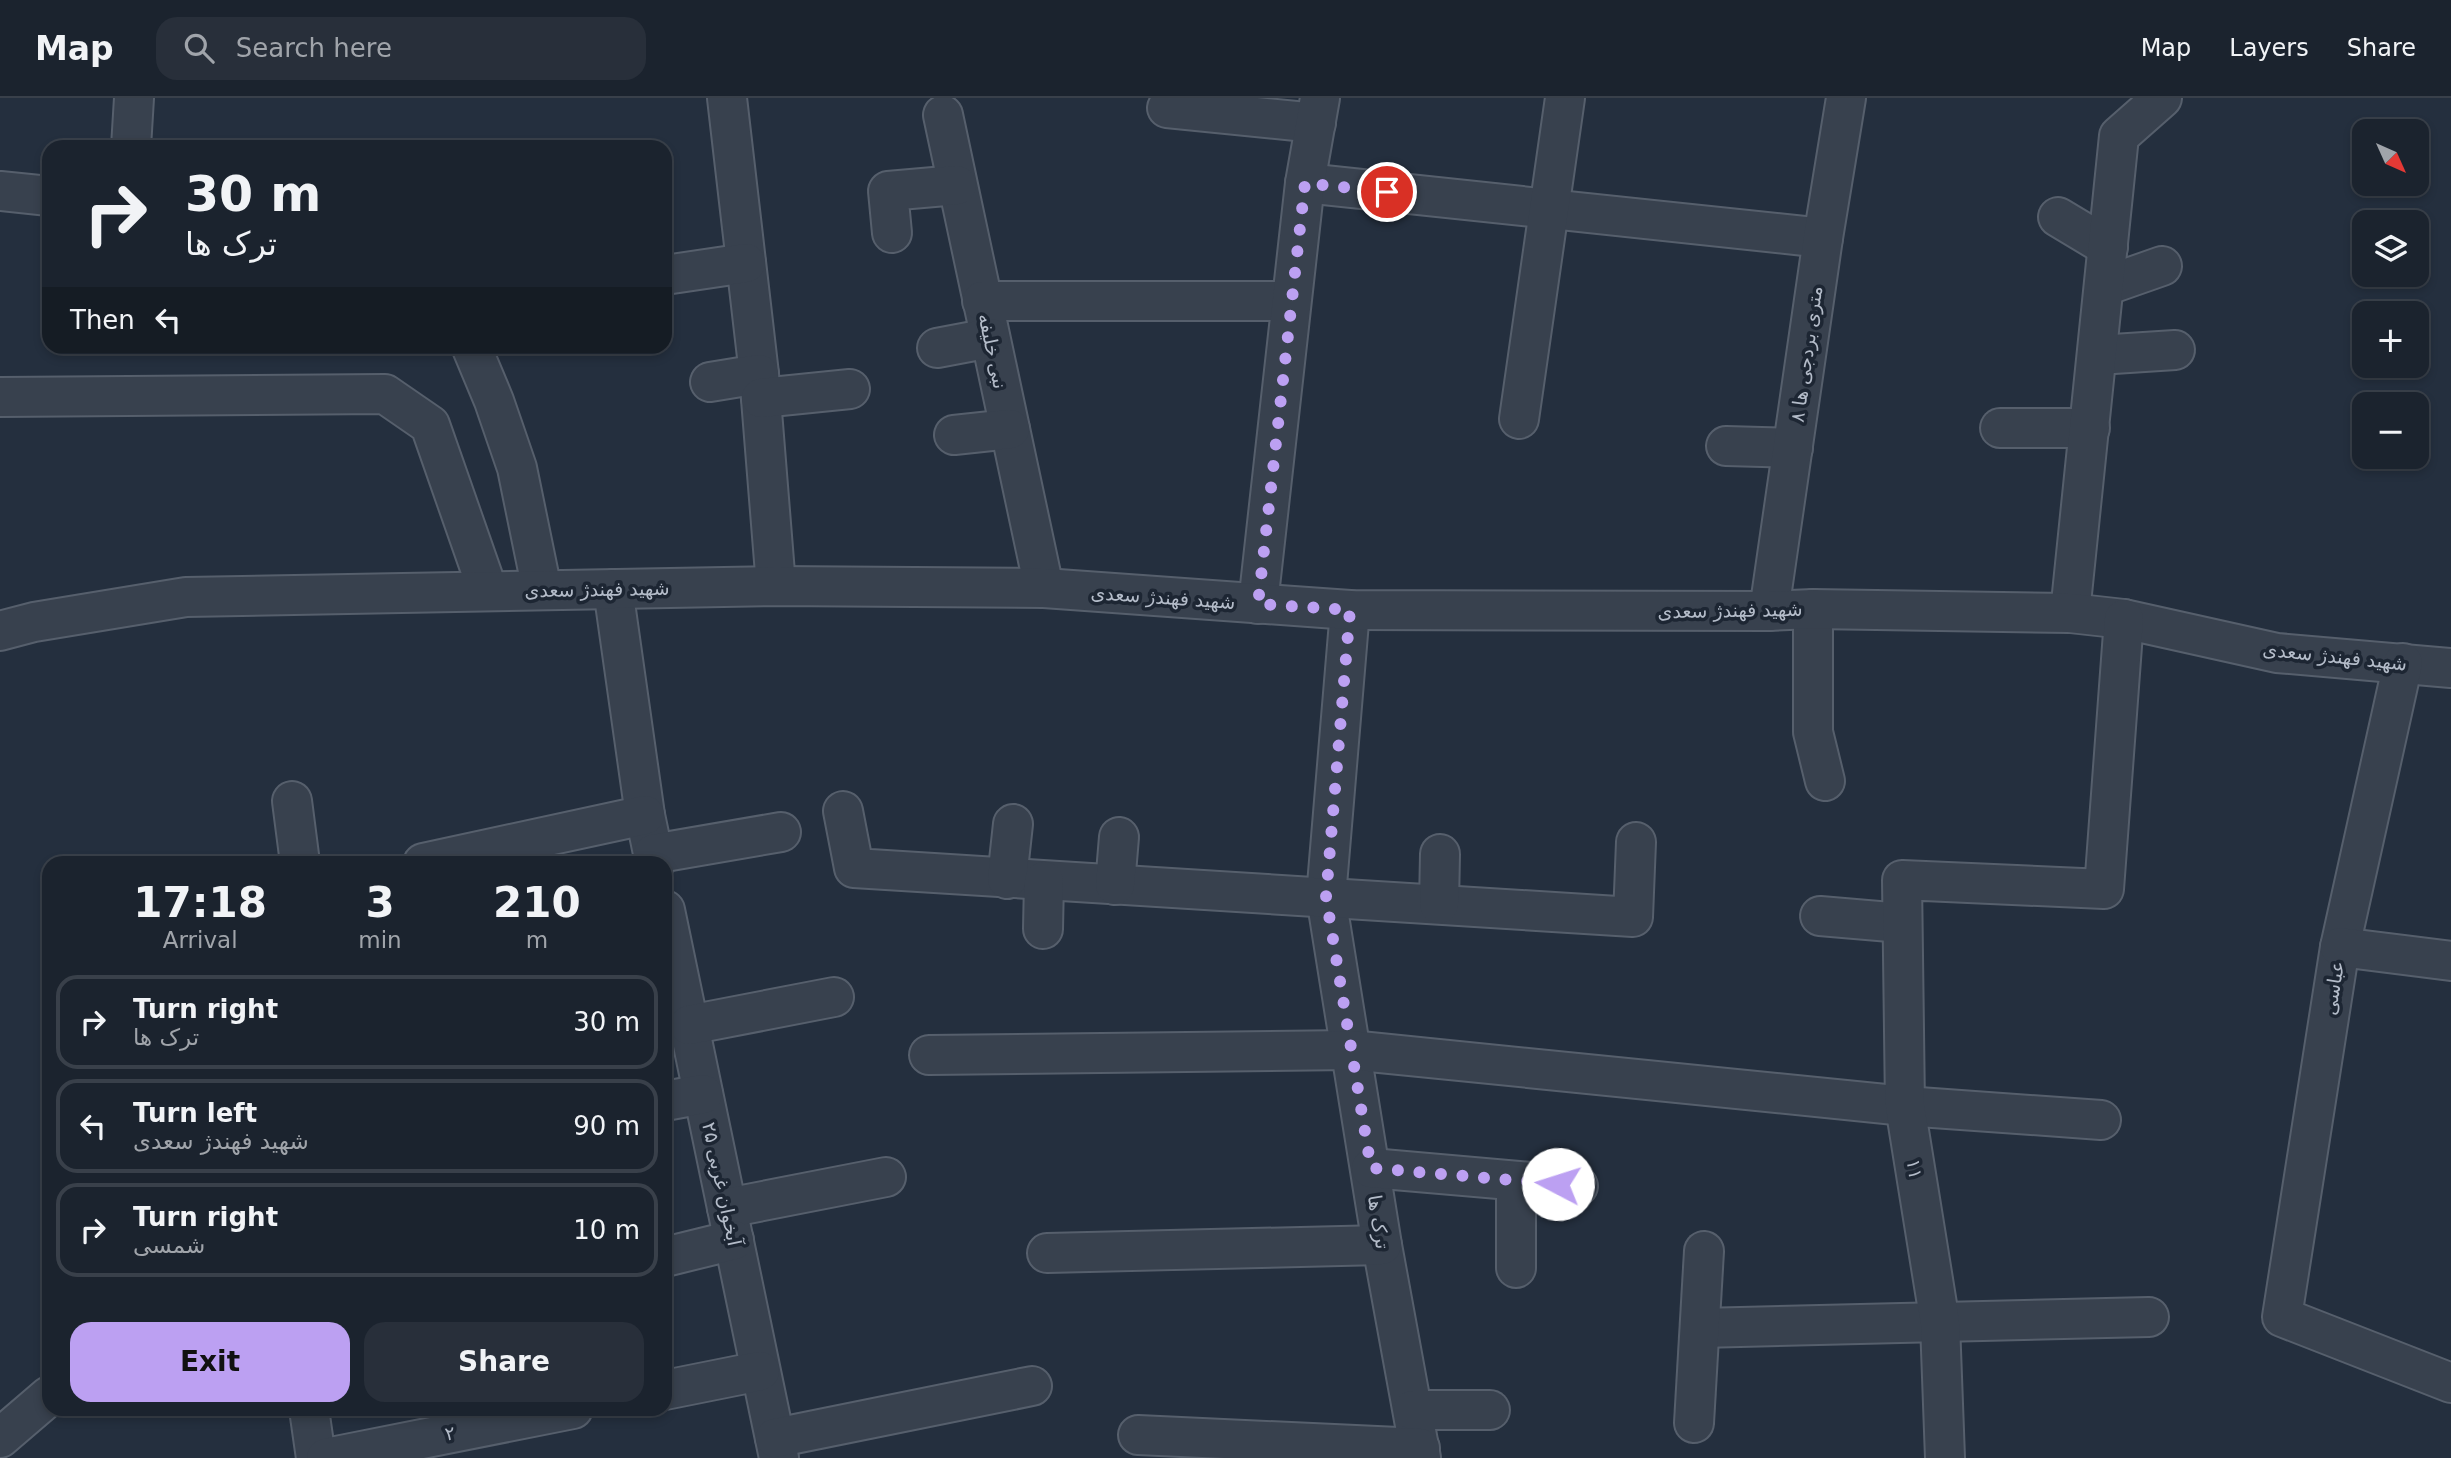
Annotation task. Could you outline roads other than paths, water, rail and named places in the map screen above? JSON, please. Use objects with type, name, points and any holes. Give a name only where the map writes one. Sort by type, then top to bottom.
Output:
[{"type":"street","points":[[131,140],[134,98]]},
{"type":"street","points":[[727,98],[760,386],[776,586]]},
{"type":"street","points":[[1519,419],[1565,98]]},
{"type":"street","name":"۸ متری بردجی ها","points":[[1769,611],[1822,238],[1846,98]]},
{"type":"street","points":[[2070,613],[2119,135],[2162,98]]},
{"type":"street","points":[[1167,108],[1318,110],[1305,183],[1258,604]]},
{"type":"street","name":"نبی خلیفه","points":[[943,115],[1044,588]]},
{"type":"street","points":[[1305,183],[1822,238]]},
{"type":"street","points":[[892,233],[887,191],[957,185]]},
{"type":"street","points":[[0,191],[42,195]]},
{"type":"street","points":[[2058,217],[2108,247]]},
{"type":"street","points":[[672,274],[746,263]]},
{"type":"street","points":[[2105,285],[2162,266]]},
{"type":"street","points":[[982,301],[1291,301]]},
{"type":"street","points":[[937,348],[990,338]]},
{"type":"street","points":[[2098,355],[2175,351]]},
{"type":"street","points":[[474,354],[517,468],[542,590]]},
{"type":"street","points":[[710,382],[850,388]]},
{"type":"street","points":[[0,397],[385,394],[430,425],[488,591]]},
{"type":"street","points":[[2000,428],[2090,428]]},
{"type":"street","points":[[954,435],[1010,429]]},
{"type":"street","points":[[1726,446],[1793,448]]},
{"type":"street","name":"شهید فهندژ سعدی","points":[[0,631],[34,622],[186,597],[776,586],[1044,588],[1350,610],[1813,609],[2070,613],[2124,619],[2277,653],[2451,668]]},
{"type":"street","points":[[613,589],[645,815],[654,856]]},
{"type":"street","points":[[1813,609],[1813,732],[1825,781]]},
{"type":"street","name":"ترک ها","points":[[1350,610],[1326,897],[1382,1245],[1420,1453]]},
{"type":"street","name":"۱۱","points":[[1945,1458],[1940,1323],[1905,1106],[1902,880],[2104,889],[2124,619]]},
{"type":"street","name":"عباسی","points":[[2403,663],[2340,947],[2282,1317],[2451,1383]]},
{"type":"street","points":[[292,801],[299,856]]},
{"type":"street","points":[[843,811],[854,868],[1633,917],[1636,842]]},
{"type":"street","points":[[462,856],[645,815]]},
{"type":"street","points":[[1013,824],[1025,880],[1043,929]]},
{"type":"street","points":[[664,856],[780,832]]},
{"type":"street","points":[[1115,885],[1119,837]]},
{"type":"street","points":[[1439,904],[1440,853]]},
{"type":"street","points":[[1820,916],[1902,923]]},
{"type":"street","points":[[2340,947],[2451,961]]},
{"type":"street","name":"آبخوان غربی ۲۵","points":[[672,978],[689,1025],[777,1448]]},
{"type":"street","points":[[689,1025],[834,998]]},
{"type":"street","points":[[929,1055],[1350,1050],[1905,1106],[2101,1120]]},
{"type":"street","points":[[672,1100],[703,1094]]},
{"type":"street","points":[[1371,1168],[1578,1186]]},
{"type":"street","points":[[672,1253],[730,1224],[886,1177]]},
{"type":"street","points":[[1516,1181],[1516,1268]]},
{"type":"street","points":[[1046,1253],[1382,1245]]},
{"type":"street","points":[[1694,1423],[1704,1251]]},
{"type":"street","points":[[1700,1328],[2149,1317]]},
{"type":"street","points":[[672,1389],[760,1371]]},
{"type":"street","points":[[777,1448],[1032,1387]]},
{"type":"street","points":[[0,1438],[42,1402]]},
{"type":"street","points":[[1413,1410],[1490,1410]]},
{"type":"street","points":[[310,1416],[316,1458]]},
{"type":"street","name":"۲","points":[[326,1458],[538,1416]]},
{"type":"street","points":[[1138,1435],[1420,1453]]}]
